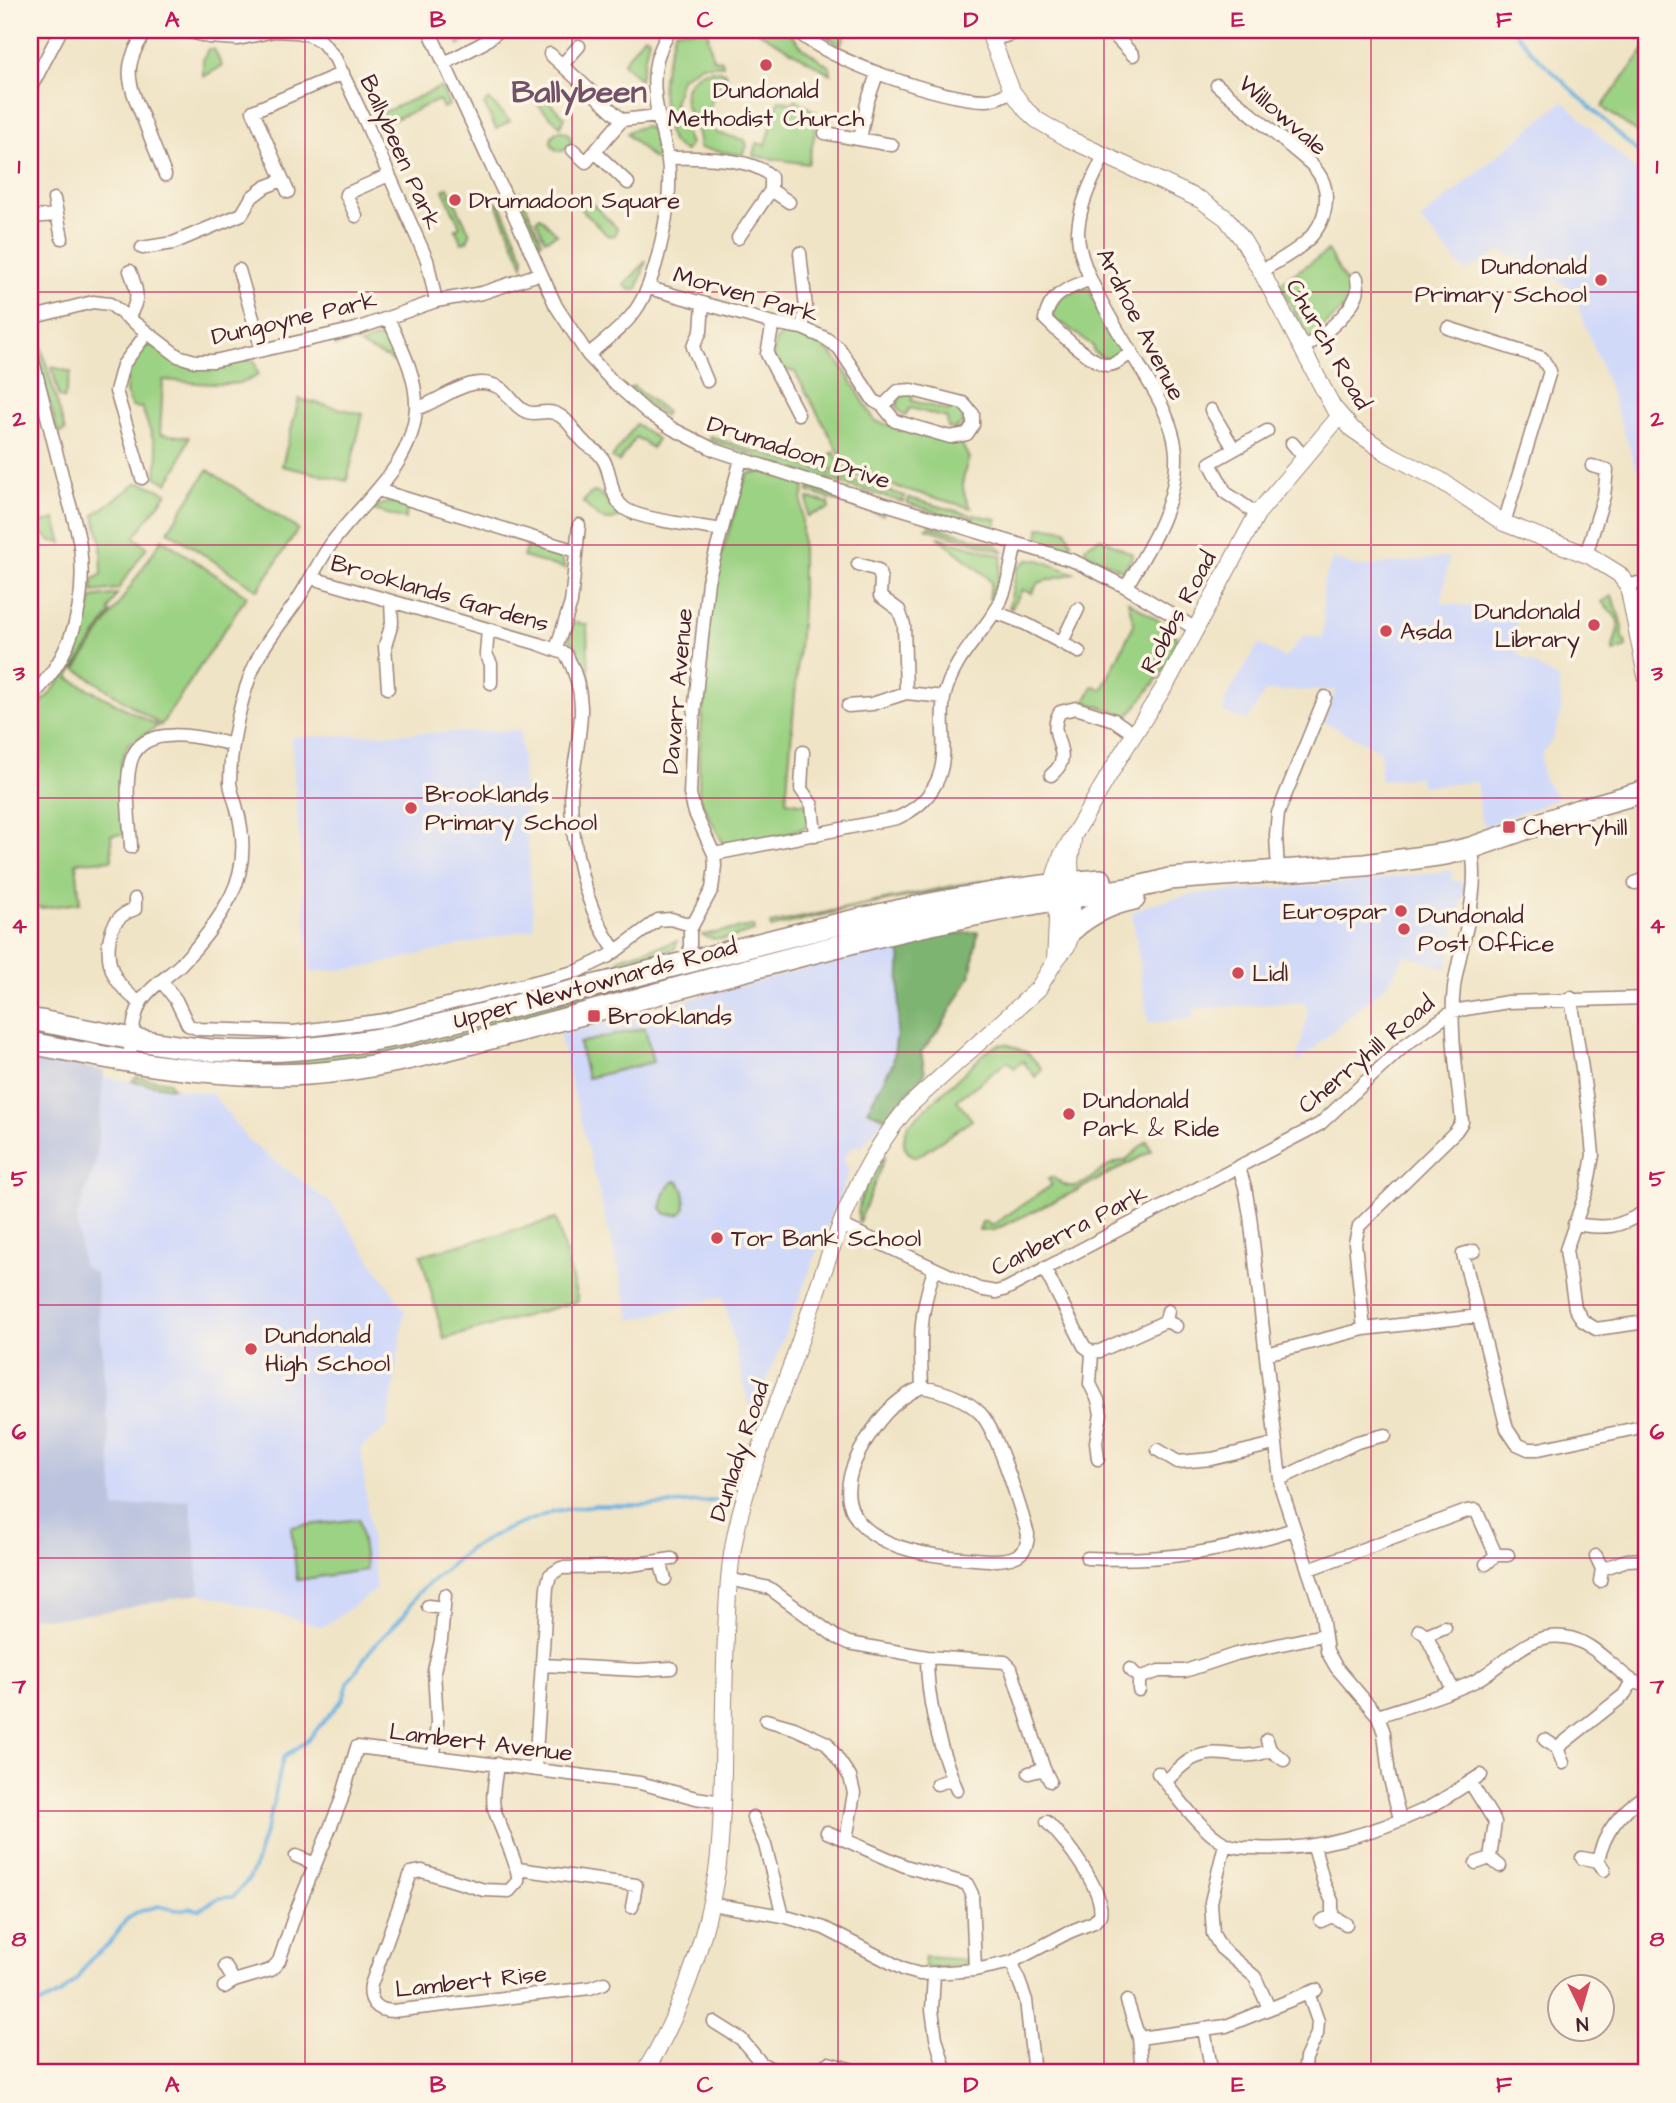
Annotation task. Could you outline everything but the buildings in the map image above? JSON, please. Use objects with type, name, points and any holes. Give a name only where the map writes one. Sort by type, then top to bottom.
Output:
[{"type":"highway","name":"Upper Newtownards Road","points":[[30,1019],[208,1049],[254,1052],[352,1044],[400,1035],[922,904],[1063,891],[1142,888],[1169,879],[1403,861],[1471,848],[1579,810],[1646,791]]},
{"type":"highway","points":[[1073,929],[1093,915],[1122,901],[1160,893],[1235,887],[1254,873]]},
{"type":"highway","name":"Upper Newtownards Road","points":[[30,1043],[129,1061],[206,1071],[257,1075],[343,1070],[461,1045],[1063,891]]},
{"type":"street","points":[[30,89],[61,30]]},
{"type":"street","points":[[147,30],[133,53],[129,85],[165,175]]},
{"type":"street","name":"Ballybeen Park","points":[[184,30],[209,37],[238,39],[255,32],[274,31],[310,35],[322,43],[343,73],[427,260],[436,301]]},
{"type":"street","name":"Drumadoon Drive","points":[[429,30],[539,274],[564,320],[589,355],[635,403],[658,420],[702,444],[741,459],[1074,561],[1126,587],[1196,629]]},
{"type":"street","points":[[445,63],[483,43],[500,30]]},
{"type":"street","points":[[589,355],[635,312],[649,288],[665,219],[668,158],[657,116],[656,66],[670,30]]},
{"type":"street","points":[[796,30],[806,40],[877,74],[967,99],[993,99],[1012,91]]},
{"type":"street","points":[[989,35],[1037,30],[1097,31],[1114,35],[1133,55]]},
{"type":"street","name":"Church Road","points":[[989,35],[1012,91],[1037,120],[1049,129],[1104,156],[1175,187],[1215,210],[1234,227],[1261,271],[1339,416],[1352,429],[1377,447],[1440,480],[1504,523],[1586,555],[1619,573],[1628,586]]},
{"type":"street","points":[[562,65],[579,46]]},
{"type":"street","points":[[550,54],[622,120]]},
{"type":"street","points":[[142,248],[157,240],[194,235],[242,214],[252,197],[265,187],[285,186],[253,111],[343,73]]},
{"type":"street","points":[[860,139],[867,103],[877,74]]},
{"type":"street","name":"Willowvale","points":[[1217,85],[1311,164],[1323,180],[1326,191],[1323,220],[1316,233],[1261,271]]},
{"type":"street","points":[[573,150],[586,162],[622,120],[657,116]]},
{"type":"street","points":[[825,133],[892,145]]},
{"type":"street","points":[[595,152],[628,183]]},
{"type":"street","name":"Ardnoe Avenue","points":[[1104,156],[1085,193],[1079,221],[1079,249],[1090,279],[1160,401],[1176,452],[1174,481],[1167,511],[1126,587]]},
{"type":"street","points":[[668,158],[693,157],[745,164],[765,170],[771,177],[771,190],[738,237]]},
{"type":"street","points":[[356,216],[346,194],[389,175]]},
{"type":"street","points":[[771,190],[789,201]]},
{"type":"street","points":[[54,199],[62,238]]},
{"type":"street","points":[[30,216],[57,215]]},
{"type":"street","points":[[800,253],[806,308],[802,328]]},
{"type":"street","points":[[239,270],[262,349]]},
{"type":"street","points":[[128,318],[137,304],[136,287],[130,271]]},
{"type":"street","name":"Dungoyne Park","points":[[30,317],[93,302],[110,304],[178,356],[195,361],[214,361],[330,335],[436,301],[482,293],[539,274]]},
{"type":"street","points":[[1302,349],[1321,336],[1345,313],[1358,293],[1357,278]]},
{"type":"street","points":[[1090,279],[1058,294],[1047,310],[1045,319],[1106,365],[1132,352]]},
{"type":"street","name":"Morven Park","points":[[649,288],[773,323],[802,328],[839,348],[874,401],[883,406],[895,421],[950,437],[967,434],[973,425],[973,414],[963,403],[912,390],[898,391],[883,406]]},
{"type":"street","points":[[704,303],[701,331],[693,347],[707,381]]},
{"type":"street","points":[[129,1061],[141,1003],[208,934],[232,895],[240,870],[243,852],[241,827],[230,786],[233,744],[256,663],[330,546],[397,466],[409,442],[416,409],[414,384],[388,318]]},
{"type":"street","points":[[773,323],[767,354],[798,414]]},
{"type":"street","points":[[1448,328],[1542,358],[1550,371],[1504,523]]},
{"type":"street","points":[[142,478],[116,391],[123,365],[147,333]]},
{"type":"street","points":[[30,349],[80,544],[82,582],[79,612],[69,645],[55,667],[30,696]]},
{"type":"street","points":[[416,409],[465,385],[477,383],[497,386],[524,411],[553,412],[567,420],[582,441],[600,455],[611,479],[613,496],[625,509],[655,518],[722,530]]},
{"type":"street","points":[[1212,410],[1234,449]]},
{"type":"street","name":"Robbs Road","points":[[1063,891],[1056,867],[1099,791],[1168,681],[1257,513],[1339,416]]},
{"type":"street","points":[[1257,513],[1226,493],[1210,463],[1267,431]]},
{"type":"street","points":[[1292,443],[1304,457]]},
{"type":"street","name":"Davarr Avenue","points":[[691,925],[712,889],[714,854],[695,813],[689,780],[703,621],[708,582],[741,459]]},
{"type":"street","points":[[1586,555],[1604,496],[1607,470],[1592,466]]},
{"type":"street","points":[[378,491],[576,551]]},
{"type":"street","points":[[579,525],[571,603],[556,649],[565,654],[578,679],[583,716],[571,792],[574,839],[585,884],[599,924],[616,951]]},
{"type":"street","points":[[714,854],[897,818],[911,812],[922,802],[937,781],[943,765],[944,697],[951,676],[962,654],[995,612],[1002,598],[1016,543]]},
{"type":"street","points":[[858,565],[878,570],[881,579],[880,596],[898,610],[904,625],[906,693]]},
{"type":"street","name":"Brooklands Gardens","points":[[312,578],[556,649]]},
{"type":"street","points":[[1646,583],[1628,586],[1646,676]]},
{"type":"street","points":[[388,688],[385,646],[392,623],[391,601]]},
{"type":"street","points":[[1062,642],[1078,609]]},
{"type":"street","points":[[995,612],[1026,624],[1079,652]]},
{"type":"street","points":[[488,629],[486,654],[491,664],[491,683]]},
{"type":"street","points":[[848,706],[872,704],[906,693],[944,697]]},
{"type":"street","points":[[1278,871],[1278,813],[1325,698]]},
{"type":"street","points":[[1051,775],[1059,769],[1062,759],[1054,721],[1060,712],[1076,708],[1114,720],[1134,734]]},
{"type":"street","points":[[131,847],[129,776],[131,759],[140,747],[152,739],[167,735],[198,736],[233,744]]},
{"type":"street","points":[[803,752],[802,789],[812,806],[815,835]]},
{"type":"street","name":"Cherryhill Road","points":[[1238,1168],[1320,1124],[1405,1045],[1453,1011],[1454,989],[1475,869],[1471,848]]},
{"type":"street","points":[[1063,891],[1073,929]]},
{"type":"street","name":"Dunlady Road","points":[[1055,961],[1063,891]]},
{"type":"street","points":[[135,899],[135,909],[117,918],[111,932],[107,958],[117,981],[128,994],[141,1003]]},
{"type":"street","points":[[162,982],[176,1000],[188,1026],[199,1030],[294,1032],[356,1025],[417,1013],[578,971],[600,962],[658,920],[671,919],[691,925],[690,948],[700,982]]},
{"type":"street","name":"Dunlady Road","points":[[644,2073],[673,2024],[694,1961],[717,1869],[722,1802],[729,1580],[738,1517],[746,1488],[841,1225],[868,1162],[891,1126],[909,1105],[1038,989],[1067,946],[1073,929]]},
{"type":"street","points":[[1364,1329],[1355,1242],[1359,1226],[1457,1131],[1462,1122],[1453,1011],[1508,1002],[1646,998]]},
{"type":"street","points":[[1571,999],[1589,1114],[1592,1155],[1587,1189],[1567,1242],[1566,1258],[1578,1315],[1596,1329],[1646,1322]]},
{"type":"street","points":[[1238,1168],[1245,1186],[1250,1216],[1280,1479],[1321,1609],[1327,1651],[1336,1667],[1378,1716],[1384,1733],[1389,1775],[1400,1819]]},
{"type":"street","name":"Canberra Park","points":[[841,1225],[934,1270],[979,1289],[996,1292],[1238,1168]]},
{"type":"street","points":[[1574,1224],[1607,1228],[1618,1226],[1646,1211]]},
{"type":"street","points":[[1474,1251],[1463,1254],[1507,1429],[1517,1444],[1528,1449],[1539,1449],[1646,1426]]},
{"type":"street","points":[[1044,1268],[1084,1346],[1092,1352],[1100,1351],[1170,1320]]},
{"type":"street","points":[[922,1387],[919,1335],[923,1305],[934,1270]]},
{"type":"street","points":[[1266,1354],[1364,1329],[1479,1316]]},
{"type":"street","points":[[1092,1352],[1090,1384],[1101,1414],[1096,1442],[1098,1459]]},
{"type":"street","points":[[922,1387],[940,1390],[962,1400],[981,1414],[993,1432],[1028,1534],[1027,1544],[1018,1556],[1009,1559],[982,1559],[928,1555],[907,1550],[876,1537],[856,1518],[848,1493],[852,1467],[868,1437],[888,1409],[906,1393],[922,1387]]},
{"type":"street","points":[[1280,1479],[1357,1442],[1385,1435]]},
{"type":"street","points":[[1158,1450],[1178,1462],[1212,1458],[1274,1444]]},
{"type":"street","points":[[1308,1569],[1466,1511],[1476,1510],[1497,1558]]},
{"type":"street","points":[[1087,1558],[1133,1560],[1199,1554],[1294,1529]]},
{"type":"street","points":[[1596,1556],[1601,1575],[1627,1560],[1646,1559]]},
{"type":"street","points":[[535,1769],[547,1587],[552,1572],[561,1568],[617,1567],[666,1560],[665,1579]]},
{"type":"street","points":[[729,1580],[769,1588],[836,1637],[849,1643],[927,1657],[999,1660],[1007,1663],[1047,1775],[1029,1773]]},
{"type":"street","points":[[428,1606],[445,1602],[433,1684],[436,1722],[434,1756]]},
{"type":"street","points":[[1445,1627],[1423,1633],[1453,1690]]},
{"type":"street","points":[[1136,1679],[1159,1671],[1185,1671],[1236,1654],[1323,1635]]},
{"type":"street","points":[[1378,1716],[1477,1679],[1522,1645],[1544,1638],[1565,1637],[1592,1646],[1632,1681],[1646,1685]]},
{"type":"street","points":[[927,1657],[929,1702],[955,1785],[937,1784]]},
{"type":"street","points":[[543,1665],[666,1669],[661,1685]]},
{"type":"street","points":[[1557,1748],[1623,1695],[1632,1681]]},
{"type":"street","points":[[766,1720],[794,1728],[827,1743],[850,1777],[854,1793],[846,1840]]},
{"type":"street","points":[[1545,1740],[1557,1748],[1563,1763]]},
{"type":"street","points":[[1284,1760],[1269,1745],[1250,1757],[1214,1753],[1199,1755],[1162,1777],[1205,1827],[1225,1844],[1275,1849],[1337,1841],[1426,1808],[1476,1779],[1495,1822],[1495,1862],[1476,1863]]},
{"type":"street","name":"Lambert Avenue","points":[[225,1966],[229,1984],[271,1970],[277,1965],[341,1801],[358,1747],[640,1783],[722,1802]]},
{"type":"street","points":[[497,1764],[494,1805],[518,1869],[636,1885],[632,1907]]},
{"type":"street","points":[[1582,1858],[1601,1865],[1601,1843],[1614,1821],[1646,1794]]},
{"type":"street","points":[[754,1817],[765,1845],[783,1916]]},
{"type":"street","points":[[710,1904],[783,1916],[824,1928],[905,1970],[934,1974],[975,1970],[1012,1962],[1094,1922],[1100,1914],[1100,1901],[1083,1868],[1067,1842],[1047,1822]]},
{"type":"street","points":[[827,1832],[905,1866],[964,1882],[969,1886],[972,1894],[975,1970]]},
{"type":"street","points":[[1225,1844],[1211,1902],[1213,1934],[1221,1948],[1255,1977],[1269,2008]]},
{"type":"street","points":[[1314,1846],[1324,1884],[1332,1900],[1326,1919],[1346,1924]]},
{"type":"street","points":[[296,1856],[315,1864]]},
{"type":"street","name":"Lambert Rise","points":[[518,1869],[516,1885],[505,1892],[484,1890],[422,1871],[411,1873],[371,1985],[373,2003],[380,2009],[393,2011],[592,1994],[604,1983]]},
{"type":"street","points":[[1012,1962],[1026,2000],[1034,2073]]},
{"type":"street","points":[[934,1974],[932,2010],[936,2038],[946,2073]]},
{"type":"street","points":[[1139,2038],[1226,2026],[1312,1991],[1318,2021],[1317,2034],[1306,2057],[1304,2073]]},
{"type":"street","points":[[1127,2001],[1139,2038],[1142,2073]]},
{"type":"street","points":[[718,2030],[741,2039],[761,2063],[779,2073]]},
{"type":"street","points":[[1204,2030],[1212,2073]]},
{"type":"street","points":[[813,2073],[828,2063],[833,2069],[864,2073]]},
{"type":"shaded area","name":"Dundonald Primary School","points":[[1563,101],[1646,180],[1646,469],[1636,468],[1571,288],[1501,251],[1466,272],[1420,220]]},
{"type":"shaded area","points":[[1449,557],[1442,603],[1517,611],[1517,653],[1559,680],[1562,711],[1552,741],[1542,753],[1541,763],[1543,778],[1559,799],[1485,826],[1481,819],[1477,782],[1422,786],[1419,777],[1380,780],[1380,752],[1324,722],[1336,690],[1266,691],[1247,721],[1223,712],[1227,696],[1259,644],[1285,658],[1304,635],[1323,638],[1323,583],[1333,559],[1358,567]]},
{"type":"shaded area","name":"Brooklands Primary School","points":[[520,730],[534,928],[363,968],[310,972],[291,737]]},
{"type":"shaded area","points":[[1453,870],[1451,880],[1466,883],[1447,969],[1405,955],[1390,981],[1296,1064],[1307,1018],[1306,1002],[1194,1009],[1194,1019],[1148,1023],[1132,913],[1145,906],[1192,894],[1358,882]]},
{"type":"shaded area","name":"Tor Bank School","points":[[901,943],[907,1088],[863,1146],[853,1146],[843,1159],[849,1169],[846,1179],[752,1418],[723,1297],[631,1320],[559,1034]]},
{"type":"shaded area","points":[[30,1057],[104,1071],[96,1162],[77,1217],[82,1265],[96,1274],[115,1509],[190,1499],[200,1593],[116,1610],[59,1618],[30,1617]]},
{"type":"shaded area","name":"Dundonald High School","points":[[103,1077],[213,1094],[246,1138],[333,1205],[405,1310],[388,1426],[361,1448],[376,1590],[323,1627],[200,1593],[190,1499],[115,1509],[96,1274],[82,1265],[77,1217],[96,1162]]},
{"type":"green space","points":[[452,30],[472,30],[475,33],[459,45]]},
{"type":"green space","points":[[676,30],[707,30],[713,59],[722,60],[723,65],[702,65],[681,78],[674,103],[690,144],[686,151],[675,145],[671,139],[664,114],[662,90],[665,67]]},
{"type":"green space","points":[[755,30],[787,30],[803,48],[830,67],[831,74]]},
{"type":"green space","points":[[817,30],[837,30],[846,34],[840,45]]},
{"type":"green space","points":[[644,36],[649,38],[640,80],[623,63]]},
{"type":"green space","points":[[1646,47],[1646,139],[1602,107]]},
{"type":"green space","points":[[208,49],[214,49],[222,66],[203,77],[203,60]]},
{"type":"green space","points":[[711,70],[725,72],[727,77],[724,88],[716,86],[706,121],[712,123],[716,133],[745,140],[747,146],[742,155],[699,148],[699,136],[686,106],[685,93],[694,78]]},
{"type":"green space","points":[[441,87],[449,105],[443,108],[439,100],[379,126],[375,116]]},
{"type":"green space","points":[[543,97],[565,117],[560,126],[535,102]]},
{"type":"green space","points":[[796,99],[819,115],[808,164],[753,156],[756,143],[766,145],[779,100],[792,103]]},
{"type":"green space","points":[[489,100],[510,121],[496,129],[484,104]]},
{"type":"green space","points":[[644,126],[652,130],[658,155],[656,159],[627,134]]},
{"type":"green space","points":[[561,131],[568,134],[571,141],[568,148],[561,151],[554,148],[551,141],[554,134]]},
{"type":"green space","points":[[448,187],[470,234],[467,241],[462,243],[455,229],[460,226],[443,190]]},
{"type":"green space","points":[[520,192],[542,242],[537,243],[516,197]]},
{"type":"green space","points":[[578,195],[584,196],[617,228],[615,235],[608,236],[576,204]]},
{"type":"green space","points":[[496,202],[501,205],[524,257],[523,265]]},
{"type":"green space","points":[[540,217],[557,234],[545,240],[536,220]]},
{"type":"green space","points":[[1328,251],[1352,294],[1341,311],[1309,339],[1279,284]]},
{"type":"green space","points":[[646,261],[637,289],[631,290],[624,285]]},
{"type":"green space","points":[[1080,288],[1089,289],[1121,347],[1119,353],[1106,359],[1094,352],[1093,346],[1062,323],[1057,323],[1052,315],[1061,297]]},
{"type":"green space","points":[[374,329],[386,331],[335,347],[337,341]]},
{"type":"green space","points":[[389,334],[407,371],[388,358],[359,345]]},
{"type":"green space","points":[[784,334],[800,335],[828,350],[850,378],[875,421],[938,439],[960,441],[969,458],[963,483],[971,508],[851,474],[795,372],[780,369],[773,356],[776,340]]},
{"type":"green space","points":[[39,339],[65,431],[60,433],[33,342]]},
{"type":"green space","points":[[152,345],[176,362],[190,367],[254,360],[258,374],[240,383],[227,384],[163,380],[160,434],[189,437],[178,466],[167,483],[156,477],[158,453],[142,408],[132,407],[126,392],[127,377],[123,375],[138,352]]},
{"type":"green space","points":[[52,367],[71,372],[64,399],[59,396]]},
{"type":"green space","points":[[633,386],[666,412],[664,416],[629,390]]},
{"type":"green space","points":[[913,392],[912,401],[949,411],[956,404],[964,412],[962,424],[948,429],[947,418],[910,408],[905,416],[897,408],[899,397]]},
{"type":"green space","points":[[299,399],[363,414],[347,481],[282,466]]},
{"type":"green space","points":[[636,424],[657,439],[652,448],[636,437],[619,462],[612,458]]},
{"type":"green space","points":[[710,436],[753,451],[751,455],[709,440]]},
{"type":"green space","points":[[756,451],[905,496],[903,502],[754,457]]},
{"type":"green space","points":[[834,452],[846,475],[816,465]]},
{"type":"green space","points":[[208,470],[298,529],[258,590],[168,531]]},
{"type":"green space","points":[[765,472],[805,486],[802,500],[802,611],[786,801],[806,804],[809,820],[806,827],[784,835],[724,845],[699,797],[699,757],[711,599],[719,562],[746,477],[750,473]]},
{"type":"green space","points":[[137,483],[167,493],[134,537],[147,547],[118,589],[93,592],[92,580],[102,574],[101,540],[94,515]]},
{"type":"green space","points":[[810,488],[884,509],[883,515],[808,492]]},
{"type":"green space","points":[[595,492],[601,494],[622,515],[606,520],[592,511],[583,502]]},
{"type":"green space","points":[[808,498],[829,503],[829,509],[807,516]]},
{"type":"green space","points":[[909,498],[971,515],[968,522],[907,503]]},
{"type":"green space","points":[[389,502],[408,507],[405,519],[370,509]]},
{"type":"green space","points":[[974,515],[997,519],[994,530],[972,523]]},
{"type":"green space","points":[[55,519],[62,543],[49,540],[41,531],[30,530],[30,526]]},
{"type":"green space","points":[[930,525],[997,545],[1004,552],[926,528]]},
{"type":"green space","points":[[1039,528],[1066,530],[1071,542],[1069,548],[1039,540]]},
{"type":"green space","points":[[938,537],[1002,556],[993,601],[989,598],[991,583],[986,576]]},
{"type":"green space","points":[[1100,538],[1133,554],[1124,571],[1086,553],[1085,547]]},
{"type":"green space","points":[[162,539],[247,596],[161,725],[76,669]]},
{"type":"green space","points":[[527,545],[560,556],[566,569],[523,557]]},
{"type":"green space","points":[[1027,560],[1039,560],[1074,573],[1038,583],[1032,593],[1022,590],[1011,609],[1009,607],[1017,569]]},
{"type":"green space","points":[[117,594],[109,609],[110,614],[68,678],[158,726],[128,744],[121,762],[124,834],[111,835],[112,860],[76,862],[80,903],[42,908],[30,905],[30,712],[55,688],[72,661],[92,598]]},
{"type":"green space","points":[[1612,596],[1623,627],[1622,639],[1625,640],[1626,647],[1613,652],[1618,622],[1602,602]]},
{"type":"green space","points":[[1128,601],[1170,628],[1177,637],[1163,670],[1126,719],[1124,714],[1085,702],[1093,686],[1102,690],[1134,624]]},
{"type":"green space","points":[[576,622],[587,625],[589,677],[570,639],[572,626]]},
{"type":"green space","points":[[1013,877],[1016,879],[1013,881],[891,900],[771,928],[770,924],[962,884]]},
{"type":"green space","points":[[753,926],[754,931],[728,938],[714,939],[702,935]]},
{"type":"green space","points":[[978,932],[970,977],[941,1027],[921,1052],[925,1073],[885,1118],[867,1110],[893,1063],[898,1023],[901,943],[946,934]]},
{"type":"green space","points":[[677,941],[675,949],[665,952],[666,955],[606,971],[623,957]]},
{"type":"green space","points":[[674,972],[677,982],[508,1028],[338,1064],[252,1065],[146,1053],[143,1050],[262,1058]]},
{"type":"green space","points":[[645,1028],[653,1062],[587,1078],[579,1043]]},
{"type":"green space","points":[[1007,1044],[1028,1053],[1042,1069],[1035,1077],[1023,1061],[1014,1068],[1008,1061],[957,1100],[972,1120],[917,1157],[911,1155],[904,1144],[909,1124],[985,1053],[997,1045]]},
{"type":"green space","points":[[136,1077],[169,1082],[173,1088],[132,1081]]},
{"type":"green space","points":[[1147,1141],[1152,1151],[994,1230],[979,1231],[982,1222],[987,1221],[991,1226],[1052,1185],[1048,1179],[1053,1177],[1068,1186],[1082,1184],[1110,1165],[1125,1161]]},
{"type":"green space","points":[[885,1157],[859,1223],[859,1208],[865,1188]]},
{"type":"green space","points":[[676,1181],[683,1190],[684,1211],[679,1215],[666,1214],[661,1208],[664,1196],[669,1186]]},
{"type":"green space","points":[[556,1219],[578,1301],[444,1339],[421,1255]]},
{"type":"green space","points":[[359,1519],[366,1570],[297,1580],[291,1527]]},
{"type":"green space","points":[[924,1957],[968,1960],[962,1966],[924,1968]]},
{"type":"waterway","points":[[1513,30],[1531,51],[1646,160]]},
{"type":"waterway","points":[[30,2009],[62,1993],[135,1913],[158,1906],[198,1910],[219,1898],[233,1897],[254,1869],[272,1809],[283,1758],[307,1741],[343,1699],[349,1681],[371,1649],[404,1615],[418,1593],[469,1549],[502,1531],[554,1511],[596,1505],[662,1505],[725,1500]]},
{"type":"place","name":"Dundonald Methodist Church","points":[[766,65]]},
{"type":"place","name":"Drumadoon Square","points":[[455,200]]},
{"type":"place","name":"Dundonald Primary School","points":[[1601,280]]},
{"type":"place","name":"Dundonald Library","points":[[1594,625]]},
{"type":"place","name":"Asda","points":[[1386,631]]},
{"type":"place","name":"Brooklands Primary School","points":[[411,808]]},
{"type":"place","name":"Cherryhill","points":[[1509,827]]},
{"type":"place","name":"Eurospar","points":[[1401,911]]},
{"type":"place","name":"Dundonald Post Office","points":[[1404,929]]},
{"type":"place","name":"Lidl","points":[[1238,973]]},
{"type":"place","name":"Brooklands","points":[[594,1016]]},
{"type":"place","name":"Dundonald Park & Ride","points":[[1069,1114]]},
{"type":"place","name":"Tor Bank School","points":[[717,1238]]},
{"type":"place","name":"Dundonald High School","points":[[251,1349]]},
{"type":"district","name":"Ballybeen","points":[[579,91]]}]
